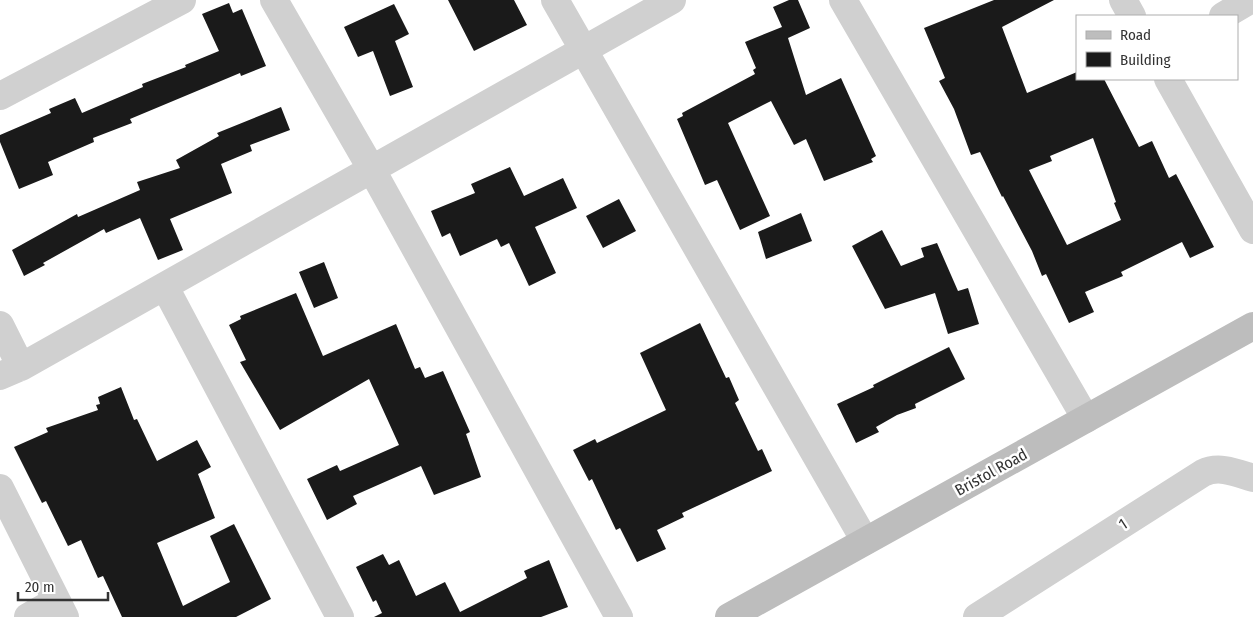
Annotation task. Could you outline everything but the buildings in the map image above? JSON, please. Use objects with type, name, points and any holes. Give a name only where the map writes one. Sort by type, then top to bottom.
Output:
[{"type":"street","points":[[0,96],[182,0]]},
{"type":"street","points":[[274,0],[372,170],[619,617]]},
{"type":"street","points":[[555,0],[866,541]]},
{"type":"street","points":[[0,325],[11,372],[672,0]]},
{"type":"street","points":[[843,0],[1086,419]]},
{"type":"street","points":[[1123,0],[1131,15]]},
{"type":"street","points":[[1225,15],[1250,0]]},
{"type":"street","points":[[1169,80],[1253,230]]},
{"type":"street","points":[[165,287],[340,617]]},
{"type":"street","name":"Bristol Road","points":[[729,617],[1253,326]]},
{"type":"street","name":"1","points":[[977,617],[1004,610],[1203,472],[1219,469],[1253,478]]},
{"type":"street","points":[[0,488],[61,609],[28,617]]}]
